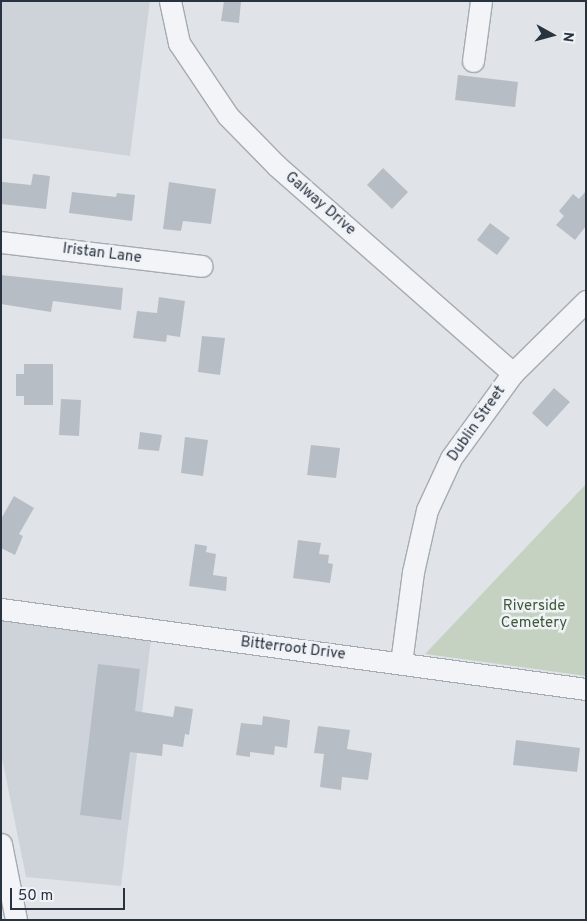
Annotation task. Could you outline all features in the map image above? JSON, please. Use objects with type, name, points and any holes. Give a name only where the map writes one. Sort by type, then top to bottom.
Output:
[{"type":"street","name":"Galway Drive","points":[[170,1],[179,42],[228,116],[277,166],[513,374]]},
{"type":"street","points":[[473,61],[481,1]]},
{"type":"street","name":"Iristan Lane","points":[[1,242],[202,266]]},
{"type":"street","name":"Dublin Street","points":[[401,663],[413,572],[427,510],[451,458],[513,374],[586,301]]},
{"type":"street","name":"Bitterroot Drive","points":[[1,609],[586,689]]},
{"type":"street","points":[[1,844],[16,920]]},
{"type":"shaded area","points":[[1,1],[150,1],[130,156],[1,138]]},
{"type":"shaded area","points":[[1,609],[152,631],[121,886],[26,877],[1,753]]},
{"type":"green space","name":"Riverside Cemetery","points":[[586,484],[586,676],[425,654]]},
{"type":"building","points":[[224,1],[241,1],[239,23],[221,21]]},
{"type":"building","points":[[458,75],[518,82],[515,107],[455,100]]},
{"type":"building","points":[[383,168],[408,192],[392,209],[367,185]]},
{"type":"building","points":[[33,174],[50,176],[46,209],[1,204],[2,182],[31,185]]},
{"type":"building","points":[[169,182],[216,189],[211,224],[183,221],[181,231],[163,229]]},
{"type":"building","points":[[586,191],[586,226],[575,240],[556,225],[564,216],[559,211],[573,194],[579,199]]},
{"type":"building","points":[[72,192],[116,197],[117,193],[135,195],[132,221],[69,213]]},
{"type":"building","points":[[490,223],[510,238],[497,255],[477,240]]},
{"type":"building","points":[[1,275],[123,288],[121,310],[53,301],[51,312],[1,304]]},
{"type":"building","points":[[159,297],[185,301],[180,337],[167,335],[166,342],[133,338],[137,311],[157,313]]},
{"type":"building","points":[[202,336],[225,338],[220,375],[198,372]]},
{"type":"building","points":[[24,364],[53,364],[53,405],[24,405],[24,396],[16,396],[16,374],[24,374]]},
{"type":"building","points":[[554,388],[570,402],[547,427],[532,413]]},
{"type":"building","points":[[61,399],[81,400],[79,436],[59,435]]},
{"type":"building","points":[[140,432],[162,435],[159,451],[138,449]]},
{"type":"building","points":[[185,437],[208,440],[203,476],[181,473]]},
{"type":"building","points":[[311,445],[340,448],[336,478],[307,475]]},
{"type":"building","points":[[14,496],[34,508],[19,534],[23,536],[15,555],[1,548],[1,519]]},
{"type":"building","points":[[298,540],[321,543],[319,554],[329,555],[328,563],[333,564],[330,583],[293,578]]},
{"type":"building","points":[[195,544],[207,546],[206,552],[216,554],[213,575],[227,577],[226,591],[189,586]]},
{"type":"building","points":[[98,664],[140,669],[135,711],[173,717],[175,706],[193,709],[189,735],[185,734],[183,747],[163,744],[162,756],[130,752],[121,820],[80,815]]},
{"type":"building","points":[[263,716],[290,720],[287,748],[275,746],[274,755],[250,752],[250,757],[236,755],[241,723],[262,725]]},
{"type":"building","points":[[318,726],[350,730],[347,749],[372,753],[368,780],[342,777],[341,790],[320,787],[324,754],[314,753]]},
{"type":"building","points":[[516,740],[580,748],[577,772],[513,765]]}]
